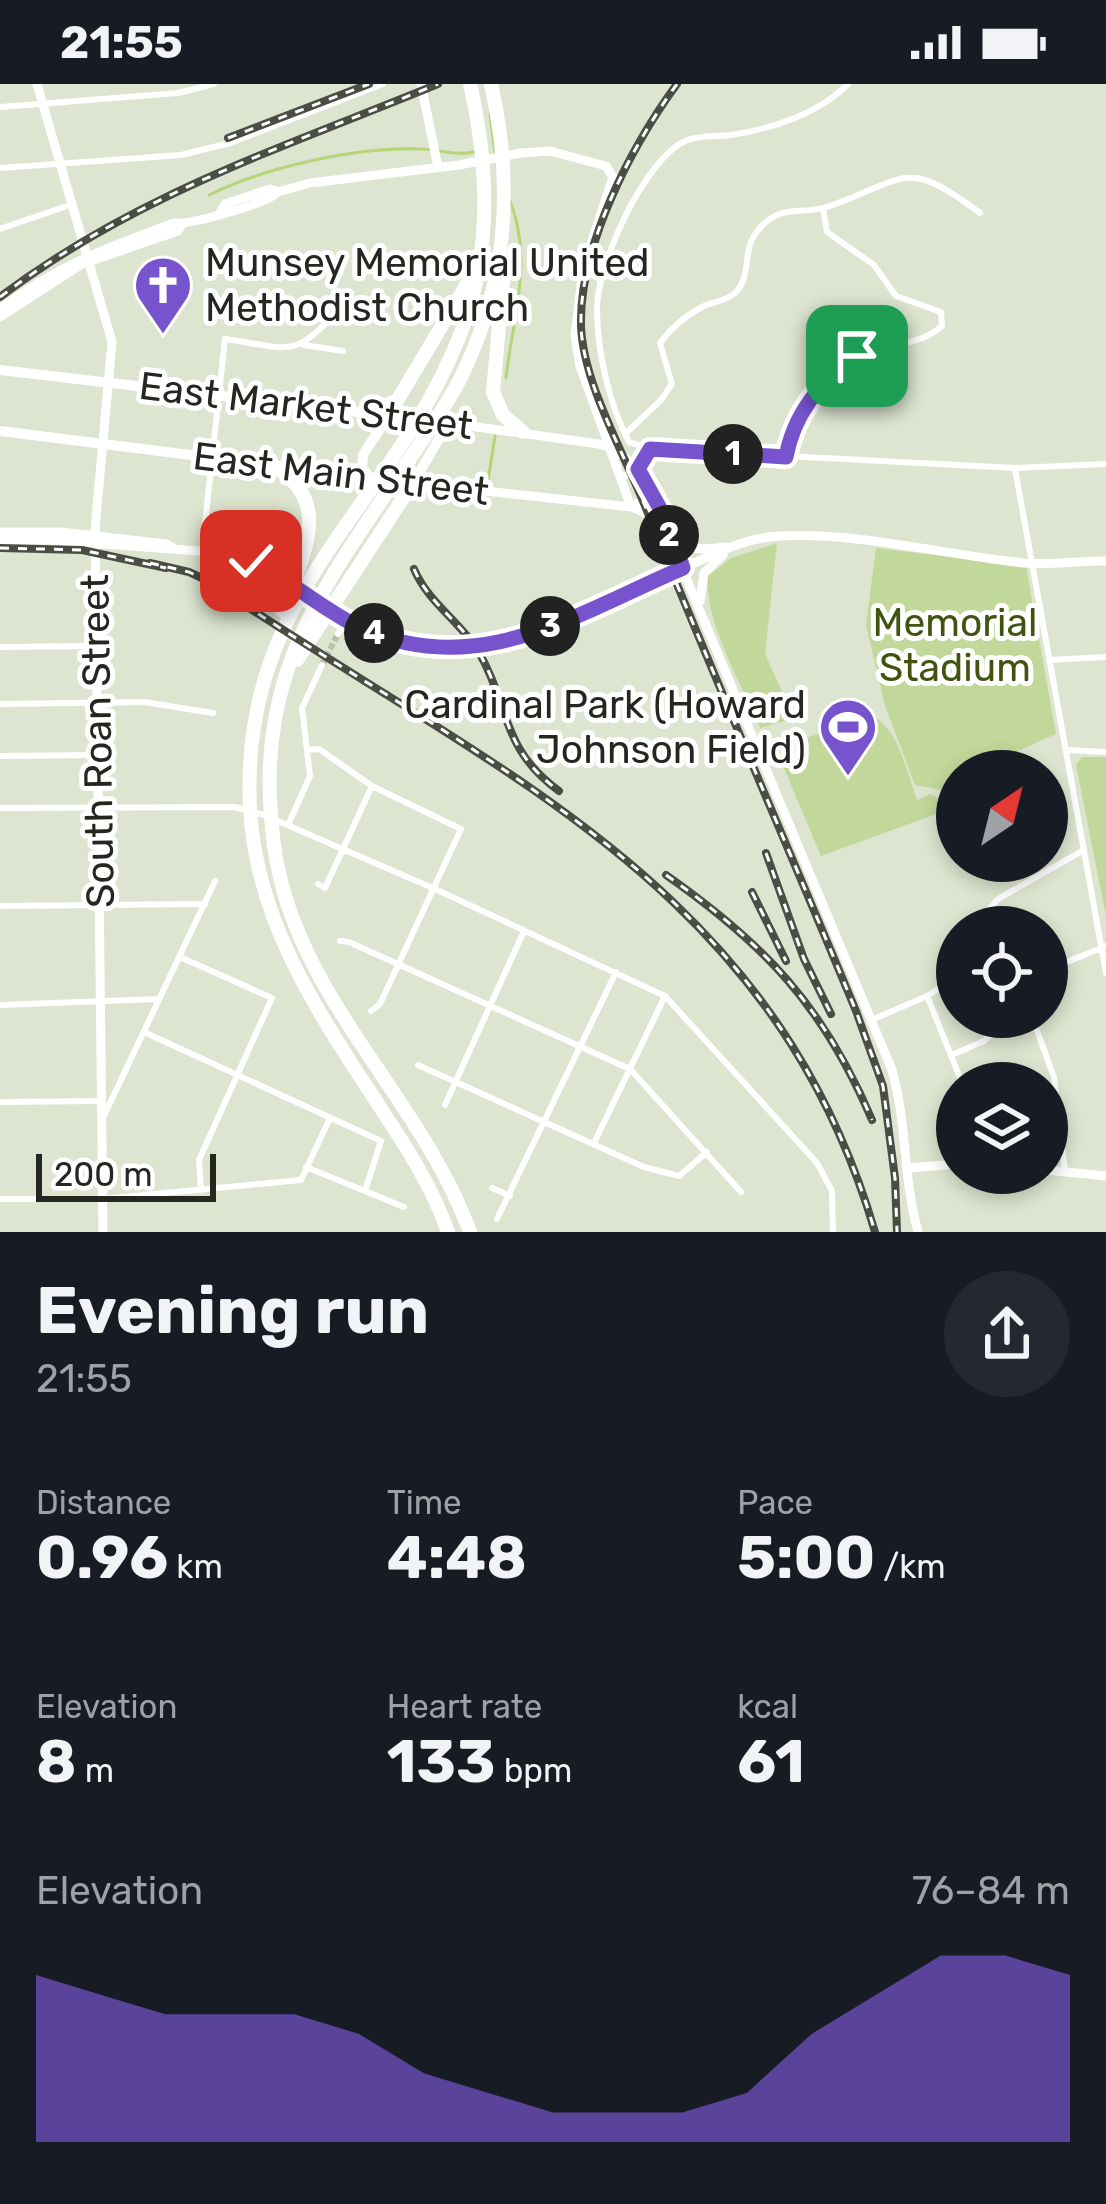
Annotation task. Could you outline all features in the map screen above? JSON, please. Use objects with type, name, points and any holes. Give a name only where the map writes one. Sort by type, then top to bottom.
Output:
[{"type":"highway","points":[[272,655],[314,568],[428,402],[468,314],[480,249],[484,185],[482,141],[470,84]]},
{"type":"highway","points":[[491,84],[506,181],[494,392],[503,415],[523,432]]},
{"type":"highway","points":[[470,1232],[435,1157],[309,956],[288,906],[273,843],[269,788],[281,692],[303,624],[446,404],[483,325],[504,238]]},
{"type":"highway","points":[[388,416],[459,304],[480,249]]},
{"type":"highway","points":[[367,413],[400,397]]},
{"type":"highway","points":[[270,464],[293,478],[306,498],[310,524],[274,633],[255,724],[250,786],[253,838],[267,902],[298,976],[420,1170],[448,1232]]},
{"type":"highway","points":[[291,667],[413,483]]},
{"type":"main road","name":"South Roan Street","points":[[38,84],[111,337],[95,540],[103,1232]]},
{"type":"main road","points":[[421,84],[438,163]]},
{"type":"main road","points":[[0,313],[52,272],[270,189],[278,192],[438,163],[550,151],[606,166],[613,177],[583,268],[575,335],[580,366],[621,487],[631,507],[657,518],[670,537],[874,1019],[898,1091],[918,1232]]},
{"type":"main road","name":"East Market Street","points":[[0,370],[523,432],[610,448]]},
{"type":"main road","points":[[371,478],[362,468],[362,458],[388,416]]},
{"type":"main road","points":[[413,483],[442,438],[434,421]]},
{"type":"main road","name":"East Main Street","points":[[0,431],[538,500],[631,507]]},
{"type":"main road","points":[[610,448],[638,469],[667,521],[670,537]]},
{"type":"main road","points":[[631,507],[643,500],[648,485]]},
{"type":"main road","points":[[0,536],[166,544],[254,562],[345,620],[410,643],[482,648],[521,639],[760,538],[813,536],[1030,563],[1106,560]]},
{"type":"main road","points":[[670,537],[691,548],[731,547]]},
{"type":"main road","points":[[700,608],[704,573],[731,547]]},
{"type":"main road","points":[[907,1168],[936,1166]]},
{"type":"main road","points":[[1068,1172],[1106,1176]]},
{"type":"street","points":[[0,107],[178,93],[214,84]]},
{"type":"street","points":[[0,167],[181,155],[230,143],[383,84]]},
{"type":"street","points":[[848,84],[828,103],[788,120],[680,144],[634,194],[597,303],[600,348],[629,442],[648,449],[1015,468],[1106,464]]},
{"type":"street","points":[[625,434],[672,384],[660,343],[683,319],[734,296],[743,281],[748,247],[756,232],[778,212],[823,208],[902,177],[930,181],[980,213]]},
{"type":"street","points":[[0,229],[73,204]]},
{"type":"street","points":[[786,457],[797,418],[846,364],[942,326],[941,313],[896,296],[874,265],[827,232],[823,208]]},
{"type":"street","points":[[304,345],[339,309]]},
{"type":"street","points":[[202,551],[225,339],[343,351]]},
{"type":"street","points":[[621,487],[625,475],[638,469],[648,449]]},
{"type":"street","points":[[1015,468],[1067,750]]},
{"type":"street","points":[[338,634],[345,620]]},
{"type":"street","points":[[0,647],[98,646]]},
{"type":"street","points":[[1049,659],[1106,657]]},
{"type":"street","points":[[289,824],[310,776],[302,708],[322,665]]},
{"type":"street","points":[[0,704],[147,702],[213,713]]},
{"type":"street","points":[[308,750],[319,749],[371,786],[461,829],[380,1004],[371,1011]]},
{"type":"street","points":[[1068,751],[1106,752]]},
{"type":"street","points":[[0,756],[98,755]]},
{"type":"street","points":[[1068,757],[1106,973]]},
{"type":"street","points":[[318,884],[325,888],[371,786]]},
{"type":"street","points":[[0,808],[235,807],[289,824],[665,996],[818,1163],[832,1191],[832,1232]]},
{"type":"street","points":[[992,906],[1084,851]]},
{"type":"street","points":[[102,1121],[215,881]]},
{"type":"street","points":[[0,906],[205,904]]},
{"type":"street","points":[[446,1105],[524,932]]},
{"type":"street","points":[[340,941],[631,1069],[741,1192]]},
{"type":"street","points":[[1068,962],[1103,946]]},
{"type":"street","points":[[180,957],[272,998],[199,1160],[201,1189]]},
{"type":"street","points":[[497,1219],[616,972]]},
{"type":"street","points":[[874,1019],[936,990]]},
{"type":"street","points":[[594,1143],[665,996]]},
{"type":"street","points":[[927,996],[956,1062]]},
{"type":"street","points":[[0,1004],[158,999]]},
{"type":"street","points":[[144,1032],[381,1141],[365,1191]]},
{"type":"street","points":[[954,1054],[987,1038]]},
{"type":"street","points":[[418,1065],[594,1143],[613,1156],[679,1176],[707,1152]]},
{"type":"street","points":[[0,1102],[101,1101]]},
{"type":"street","points":[[0,1199],[102,1198],[301,1180],[329,1118]]},
{"type":"street","points":[[306,1167],[404,1207]]},
{"type":"street","points":[[492,1188],[511,1196]]},
{"type":"green space","points":[[777,543],[765,654],[794,718],[760,728],[718,632],[708,576],[731,558]]},
{"type":"green space","name":"Memorial Stadium","points":[[876,548],[1026,566],[1056,734],[1020,750],[936,750],[936,789],[915,785],[885,706],[866,625]]},
{"type":"green space","name":"Cardinal Park (Howard Johnson Field)","points":[[875,717],[897,743],[917,800],[930,794],[936,797],[936,814],[821,856],[775,747]]},
{"type":"green space","points":[[1082,757],[1106,757],[1106,916],[1076,765]]},
{"type":"waterway","points":[[490,114],[495,153]]},
{"type":"waterway","points":[[209,195],[257,176],[339,155],[394,149],[474,152]]},
{"type":"waterway","points":[[506,378],[521,266],[509,198]]},
{"type":"waterway","points":[[488,481],[495,436]]},
{"type":"tunnel","points":[[322,665],[338,634]]},
{"type":"railway","points":[[228,138],[369,84]]},
{"type":"railway","points":[[0,297],[104,229],[158,201],[438,84]]},
{"type":"railway","points":[[677,84],[642,137],[598,231],[583,295],[583,348],[606,418],[856,1011],[883,1086],[897,1232]]},
{"type":"railway","points":[[0,548],[82,550],[166,568]]},
{"type":"railway","points":[[150,563],[189,572],[245,598]]},
{"type":"railway","points":[[414,569],[477,649],[526,758],[559,791]]},
{"type":"railway","points":[[228,594],[526,785],[616,852],[698,927],[770,1012],[829,1113],[875,1232]]},
{"type":"railway","points":[[766,853],[804,959],[831,1014]]},
{"type":"railway","points":[[666,875],[734,927],[788,981],[834,1044],[872,1120]]},
{"type":"railway","points":[[752,892],[786,961]]},
{"type":"place","name":"Munsey Memorial United Methodist Church","points":[[163,336]]},
{"type":"place","name":"Cardinal Park (Howard Johnson Field)","points":[[848,778]]},
{"type":"route","points":[[251,561],[350,622],[394,640],[476,648],[521,639],[683,568],[667,521],[638,469],[650,449],[786,457],[797,418],[829,379],[857,356]]}]
